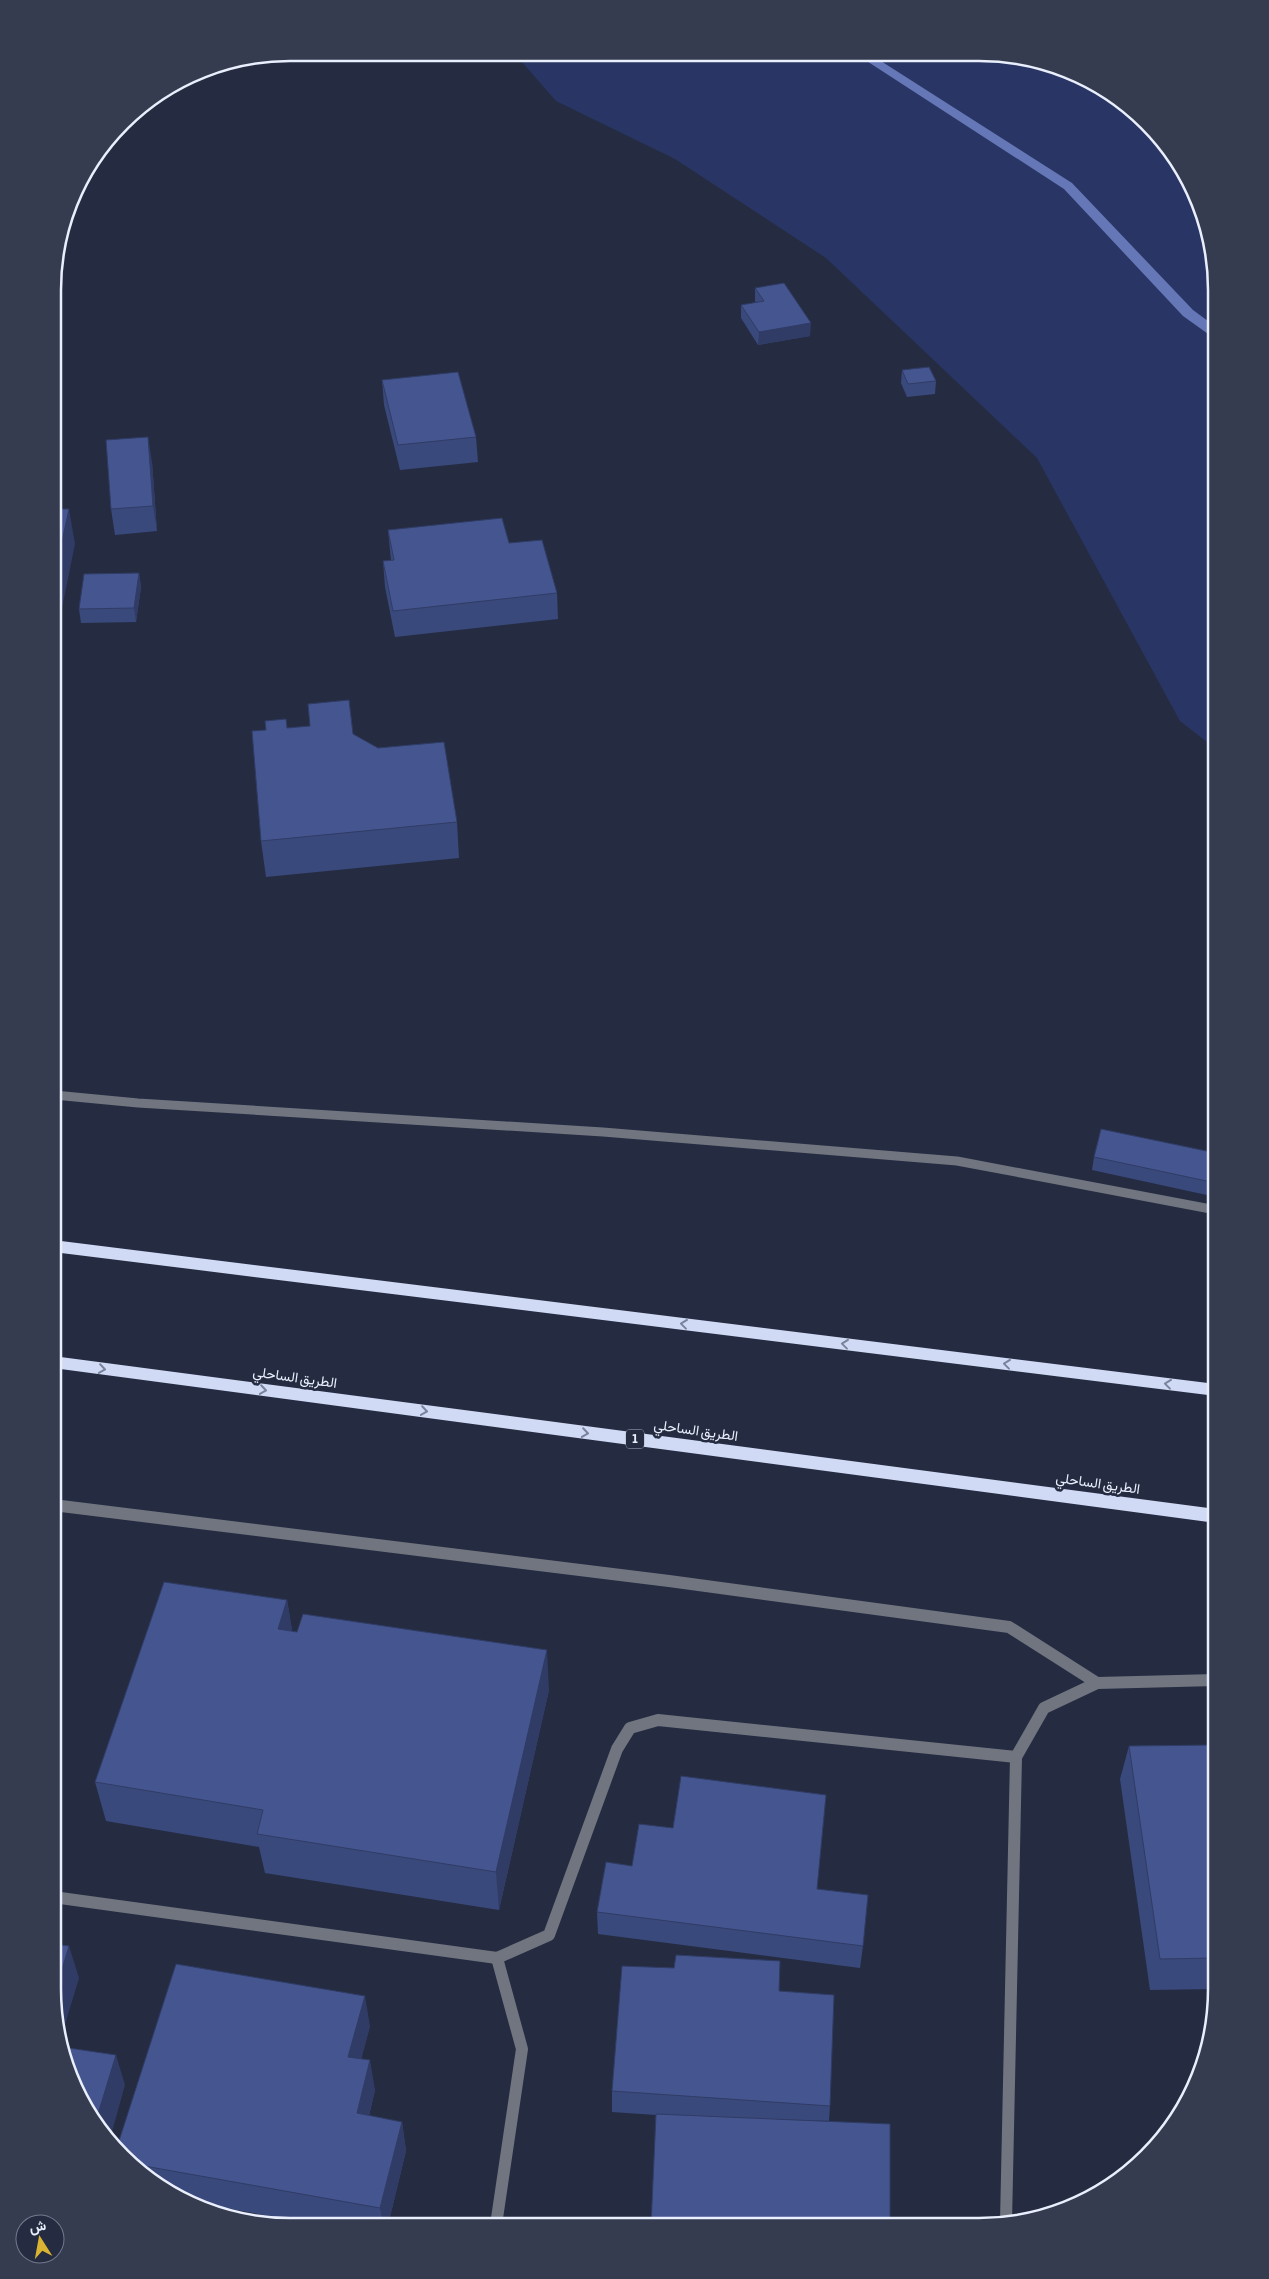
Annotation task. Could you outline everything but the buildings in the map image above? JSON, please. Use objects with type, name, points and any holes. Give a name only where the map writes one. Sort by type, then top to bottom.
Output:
[{"type":"highway","points":[[61,1247],[1208,1389]]},
{"type":"highway","name":"الطريق الساحلي","points":[[61,1363],[1208,1515]]},
{"type":"street","points":[[61,1096],[138,1103],[603,1132],[957,1161],[1208,1208]]},
{"type":"street","points":[[61,1506],[650,1578],[1009,1627],[1097,1684]]},
{"type":"street","points":[[1006,2216],[1016,1757],[1044,1708],[1097,1684],[1208,1680]]},
{"type":"street","points":[[61,1899],[497,1958],[549,1935],[617,1749],[630,1728],[658,1720],[1016,1757]]},
{"type":"street","points":[[497,1958],[522,2049],[497,2218]]},
{"type":"shaded area","points":[[521,61],[978,61],[1008,63],[1052,73],[1080,85],[1106,100],[1141,128],[1169,163],[1184,189],[1196,217],[1206,261],[1208,291],[1208,743],[1180,721],[1037,458],[826,258],[675,159],[556,101]]},
{"type":"waterway","points":[[873,61],[1068,186],[1188,313],[1208,327]]}]
